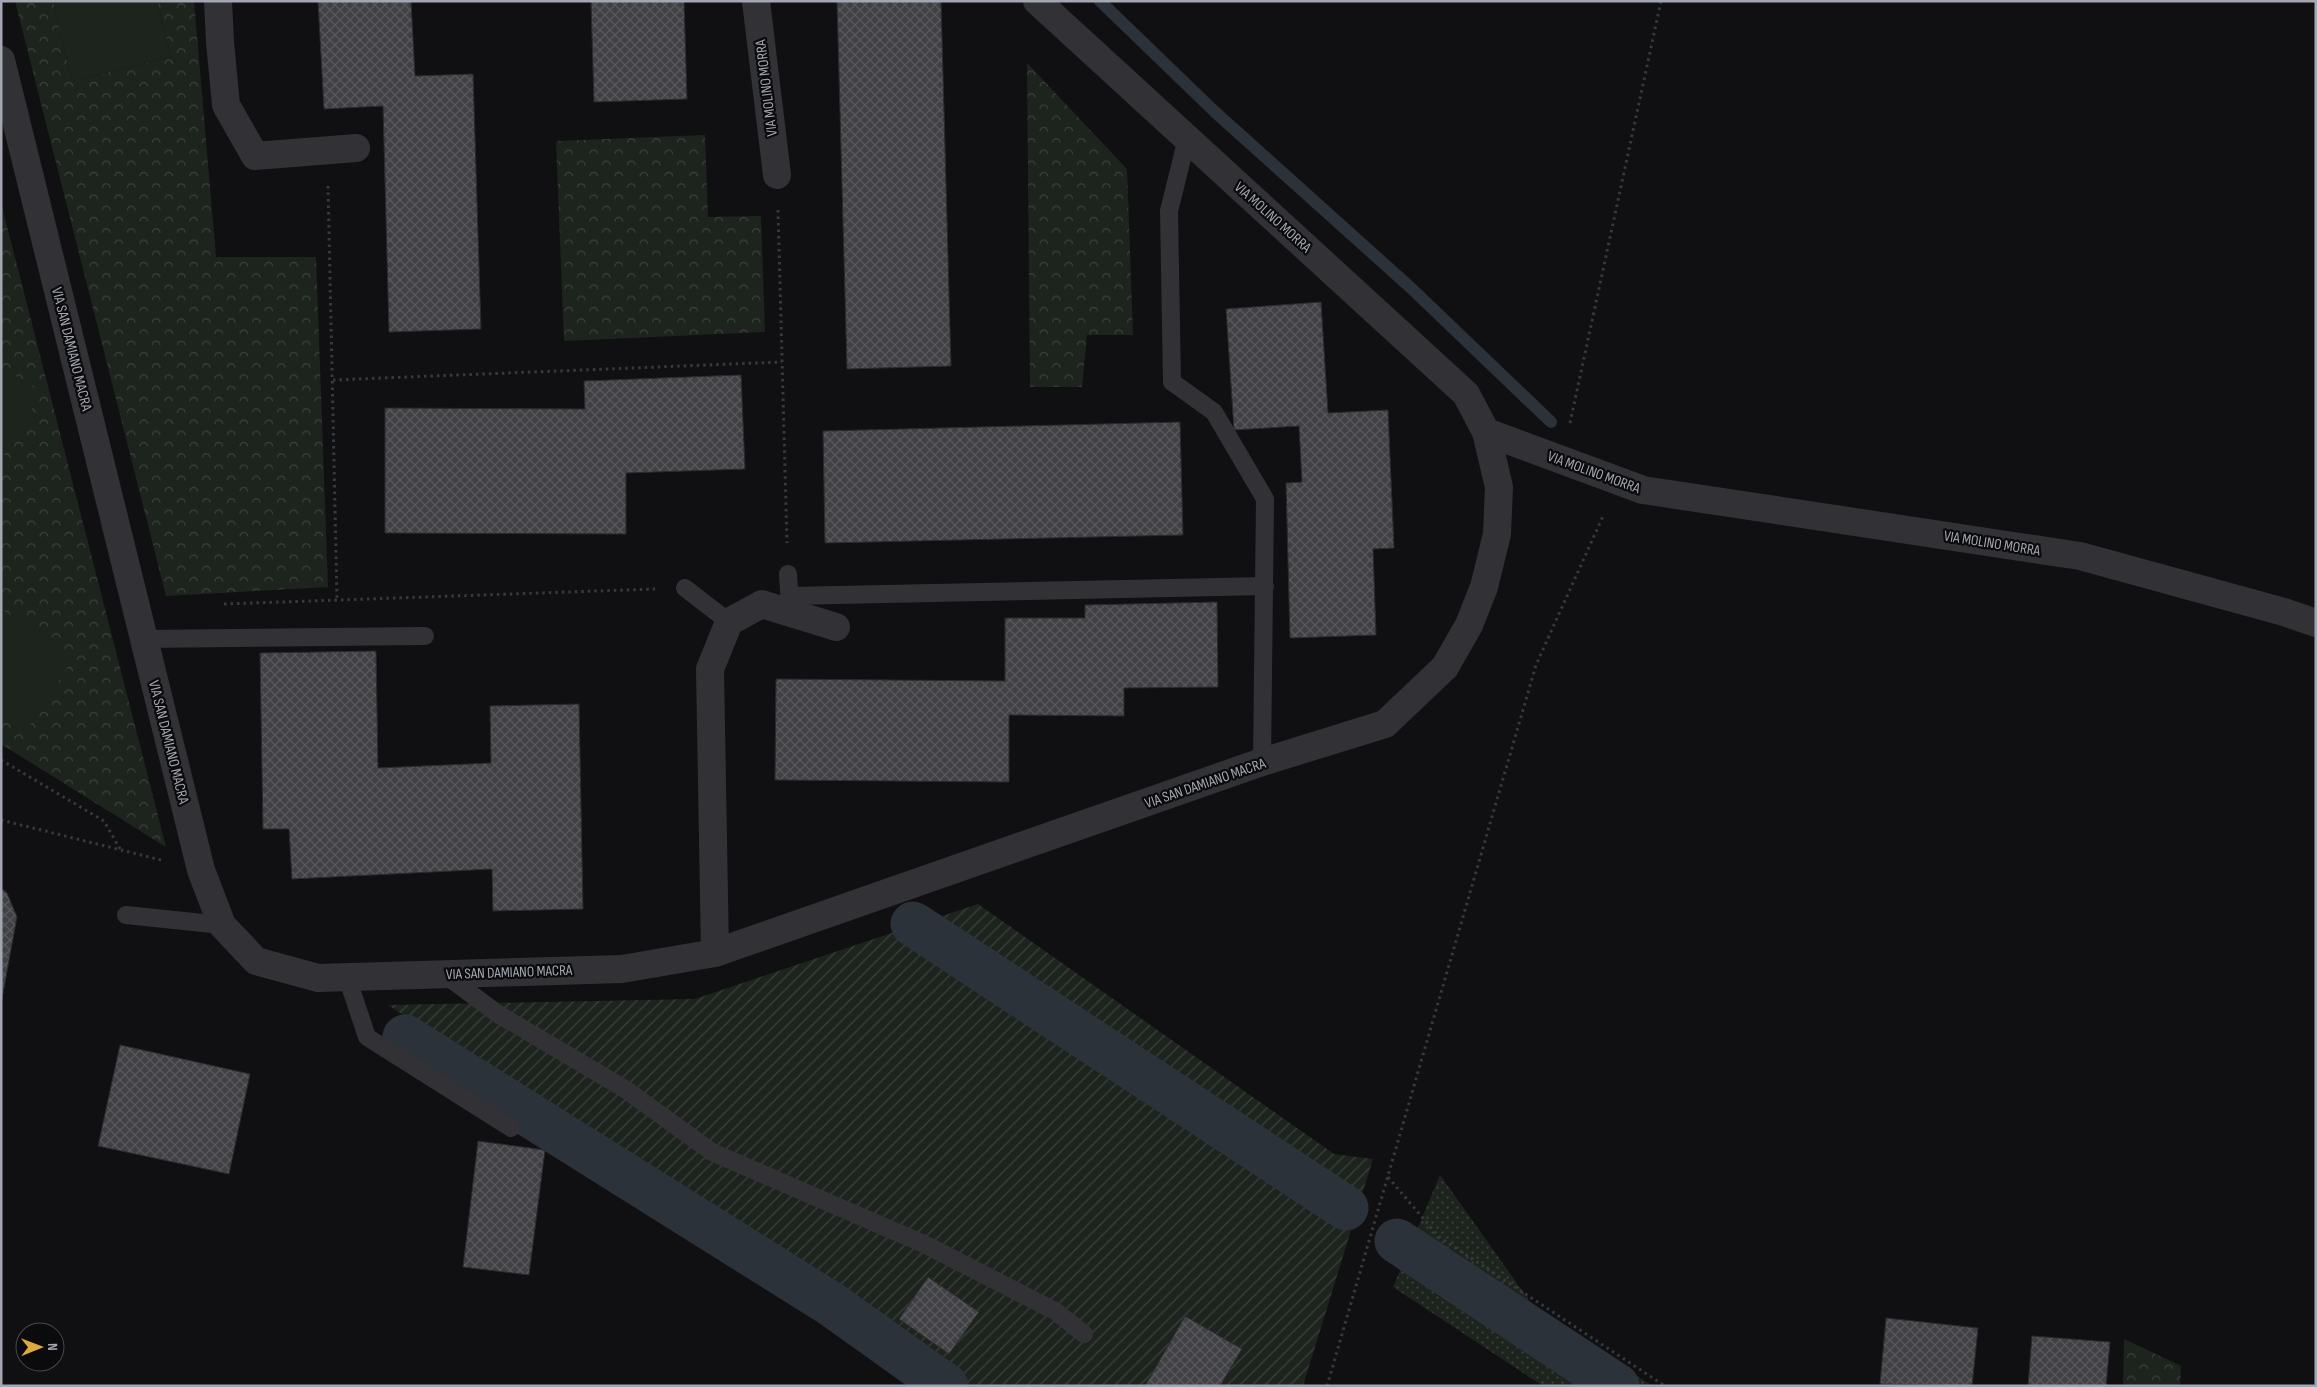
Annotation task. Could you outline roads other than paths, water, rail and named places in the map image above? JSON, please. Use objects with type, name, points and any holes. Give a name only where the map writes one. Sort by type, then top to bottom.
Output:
[{"type":"street","points":[[218,1],[226,105],[255,156],[356,148]]},
{"type":"street","name":"VIA MOLINO MORRA","points":[[756,1],[777,175]]},
{"type":"street","name":"VIA MOLINO MORRA","points":[[1038,1],[1466,394],[1486,432],[1643,490],[2080,556],[2284,612],[2316,624]]},
{"type":"street","name":"VIA SAN DAMIANO MACRA","points":[[1,60],[201,870],[222,925],[256,961],[318,978],[622,969],[715,953],[1262,762],[1385,724],[1445,667],[1469,625],[1484,587],[1496,534],[1499,486],[1486,432]]},
{"type":"street","points":[[715,953],[710,669],[729,622],[762,604],[790,604],[836,627]]},
{"type":"lane","points":[[1187,138],[1169,211],[1172,382],[1214,412],[1265,499],[1262,762]]},
{"type":"lane","points":[[788,574],[790,604],[1265,586]]},
{"type":"lane","points":[[685,588],[729,622]]},
{"type":"lane","points":[[144,639],[425,636]]},
{"type":"lane","points":[[126,914],[222,925]]},
{"type":"lane","points":[[444,974],[498,1014],[625,1088],[712,1152],[924,1244],[1055,1311],[1084,1334]]},
{"type":"lane","points":[[348,977],[367,1036],[511,1128]]},
{"type":"waterway","points":[[1100,1],[1215,112],[1411,288],[1551,422]]},
{"type":"waterway","points":[[913,924],[1346,1208]]},
{"type":"waterway","points":[[405,1037],[831,1304],[946,1386]]},
{"type":"waterway","points":[[1397,1241],[1617,1386]]}]
